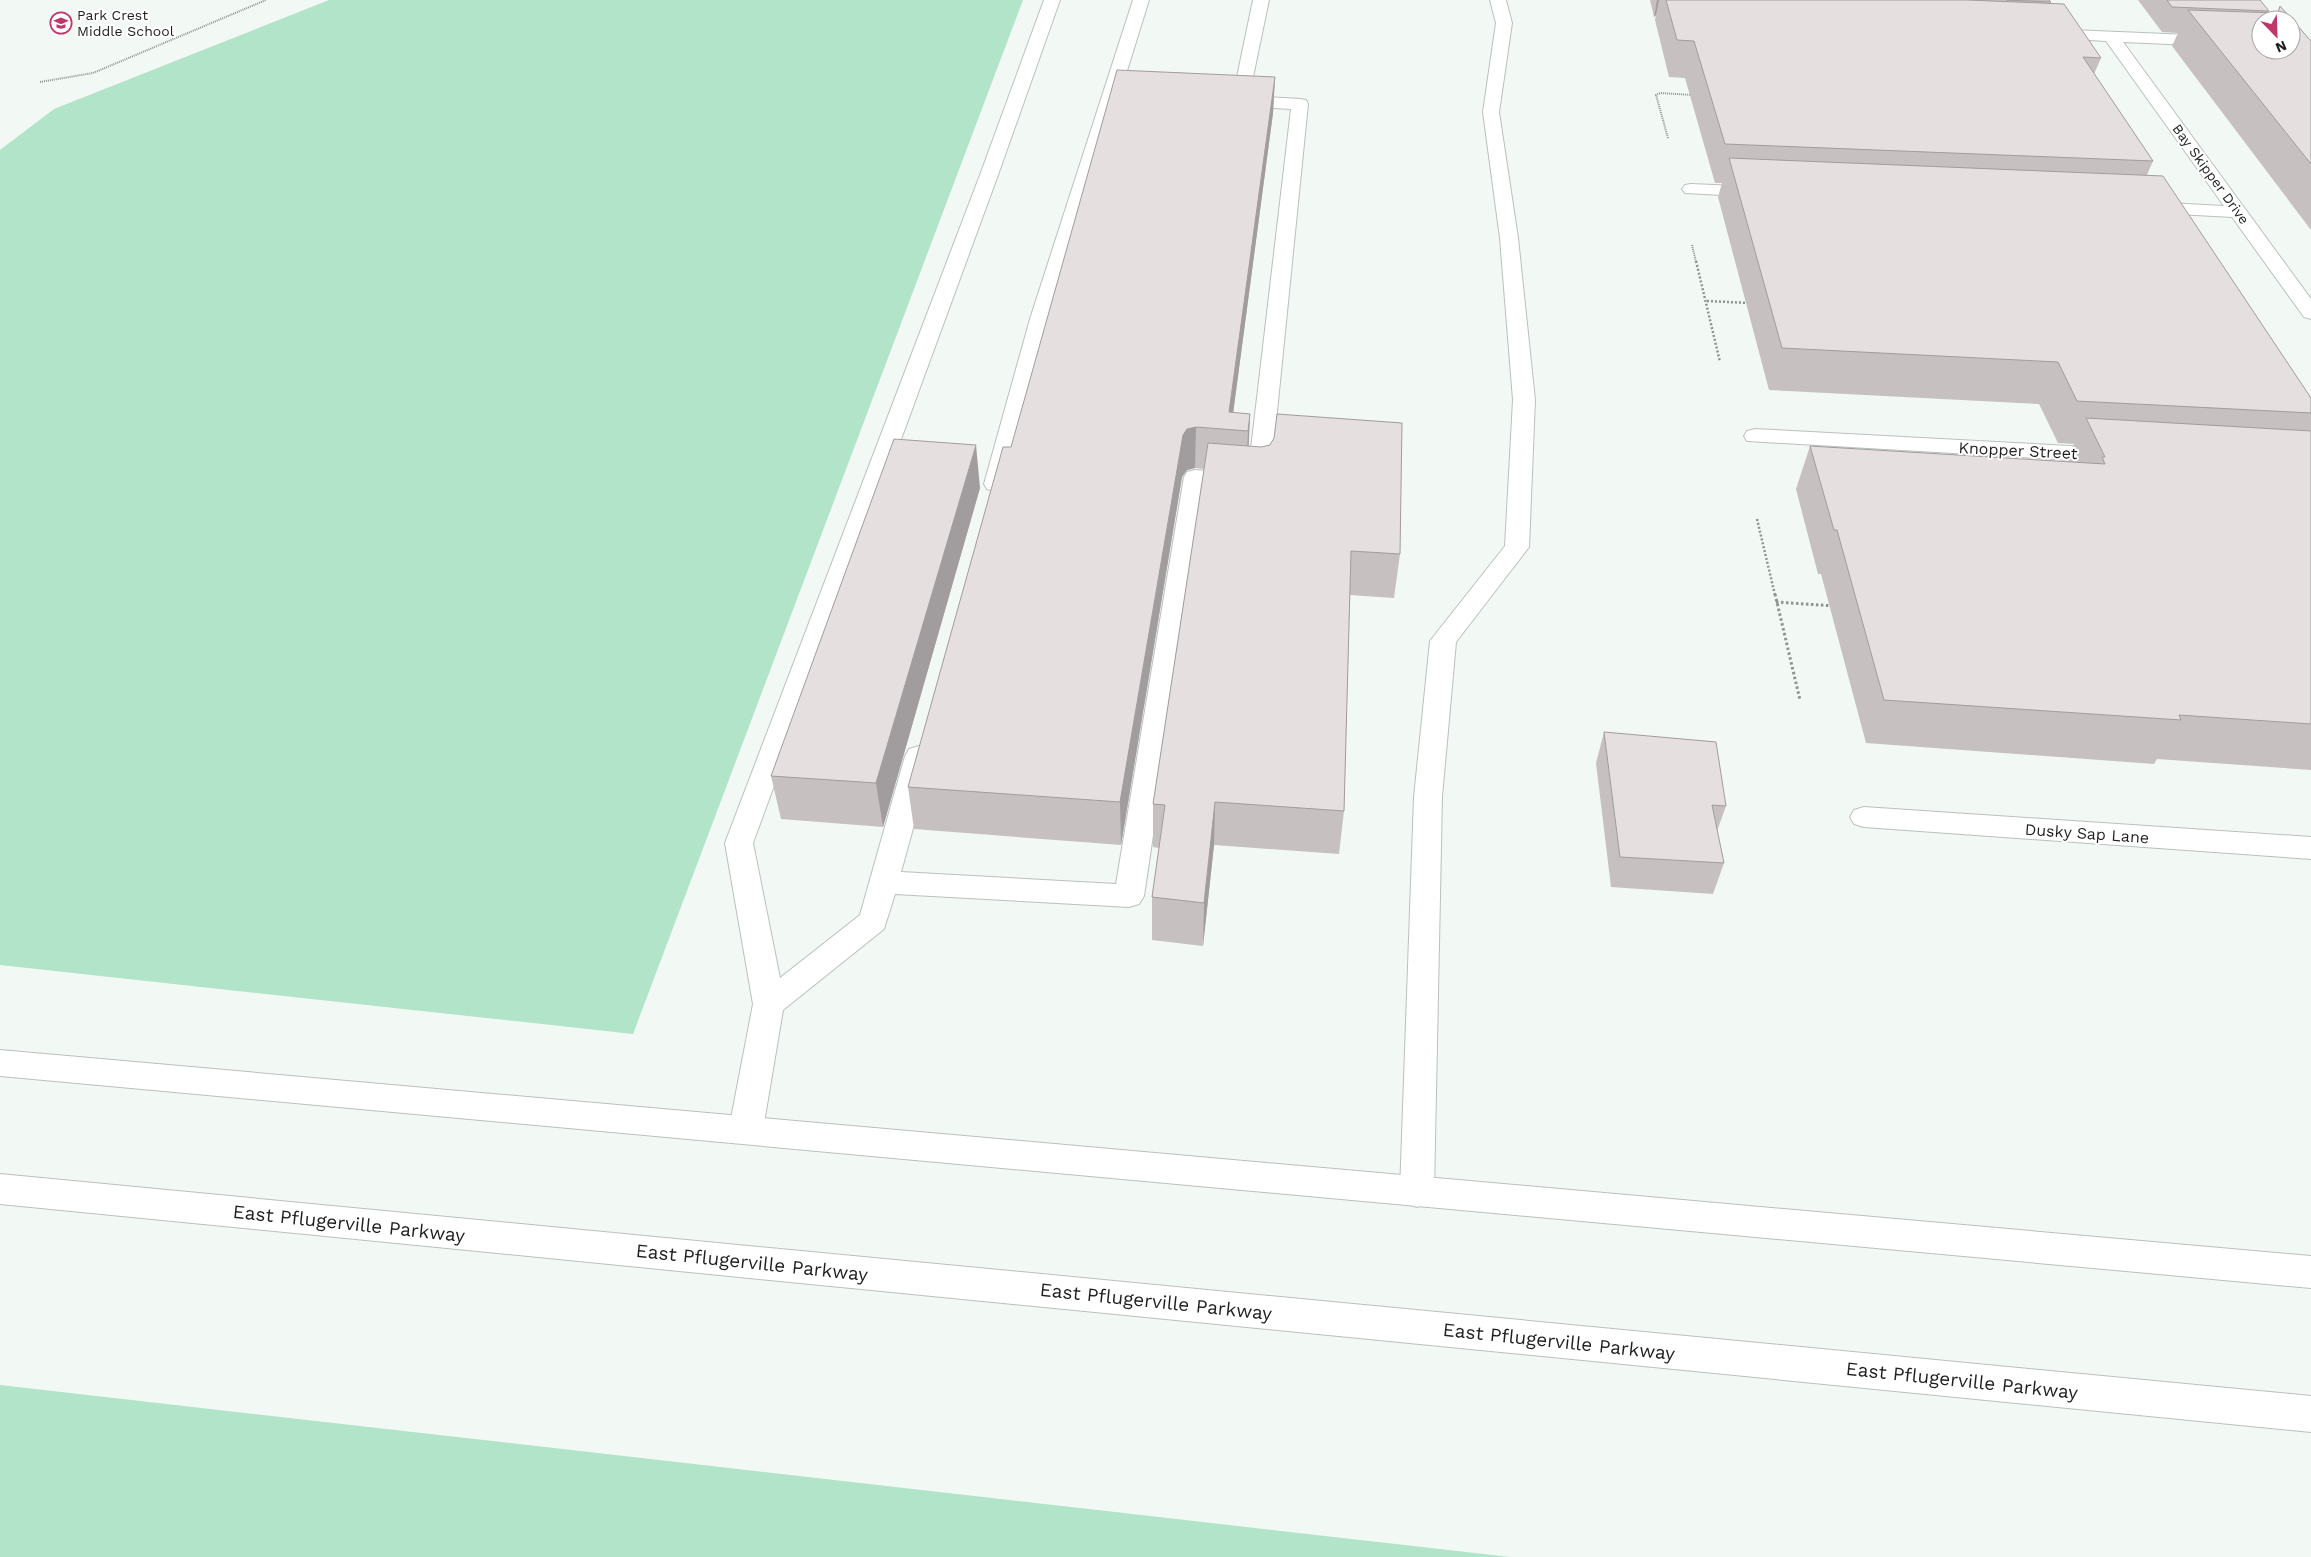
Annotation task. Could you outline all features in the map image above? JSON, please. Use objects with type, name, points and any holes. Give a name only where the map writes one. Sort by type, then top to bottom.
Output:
[{"type":"main road","points":[[746,1129],[769,1004],[739,842],[986,184],[1052,0]]},
{"type":"main road","points":[[990,501],[1040,319],[1141,0]]},
{"type":"main road","points":[[883,882],[1129,896],[1195,477],[1259,481],[1300,104],[1240,101],[1261,0]]},
{"type":"main road","points":[[1417,1192],[1428,797],[1443,640],[1518,547],[1524,400],[1509,238],[1491,112],[1504,23],[1498,0]]},
{"type":"main road","points":[[2029,33],[2251,43]]},
{"type":"main road","name":"Bay Skipper Drive","points":[[2111,37],[2311,313]]},
{"type":"main road","points":[[1691,189],[1771,193]]},
{"type":"main road","points":[[2130,207],[2239,212]]},
{"type":"main road","name":"Knopper Street","points":[[1755,436],[2132,456]]},
{"type":"main road","points":[[769,1004],[872,921],[923,739]]},
{"type":"main road","name":"Dusky Sap Lane","points":[[1864,817],[2311,848]]},
{"type":"main road","points":[[0,1064],[746,1129],[1417,1192],[2311,1272]]},
{"type":"main road","name":"East Pflugerville Parkway","points":[[0,1189],[2311,1414]]},
{"type":"path","points":[[40,82],[93,73],[266,0]]},
{"type":"path","points":[[1668,138],[1656,95],[1660,93],[1699,95]]},
{"type":"path","points":[[1692,245],[1707,300],[1720,362]]},
{"type":"path","points":[[1707,300],[1756,303]]},
{"type":"path","points":[[1757,518],[1800,700]]},
{"type":"path","points":[[1776,602],[1836,606]]},
{"type":"green space","points":[[329,0],[1023,0],[633,1034],[0,965],[0,150],[54,109]]},
{"type":"green space","points":[[0,1385],[1510,1557],[0,1557]]},
{"type":"building","points":[[1666,0],[1967,0],[2064,4],[2101,58],[2083,57],[2153,161],[1725,144],[1694,41],[1677,40]]},
{"type":"building","points":[[2006,0],[2049,0],[2051,2]]},
{"type":"building","points":[[2167,0],[2260,0],[2268,10],[2251,10],[2172,7]]},
{"type":"building","points":[[2188,10],[2251,12],[2251,60],[2301,60],[2301,30],[2311,41],[2311,164]]},
{"type":"building","points":[[1117,70],[1275,77],[1229,412],[1250,414],[1248,431],[1196,427],[1187,429],[1183,435],[1120,802],[908,787],[1003,447],[1011,447]]},
{"type":"building","points":[[1729,158],[2163,176],[2311,398],[2311,413],[2077,401],[2058,362],[1782,348]]},
{"type":"building","points":[[1277,414],[1402,423],[1400,554],[1351,551],[1344,811],[1215,802],[1204,903],[1152,897],[1165,805],[1153,804],[1208,443],[1261,447],[1270,445],[1274,438]]},
{"type":"building","points":[[2086,418],[2311,431],[2311,724],[2179,715],[2181,720],[1884,700],[1837,530],[1834,530],[1810,446],[2105,464],[2102,457],[2105,457]]},
{"type":"building","points":[[894,439],[976,445],[876,783],[771,776]]},
{"type":"building","points":[[1604,732],[1716,742],[1726,806],[1712,805],[1724,863],[1620,857]]},
{"type":"place","name":"Park Crest Middle School","points":[[61,23]]}]
